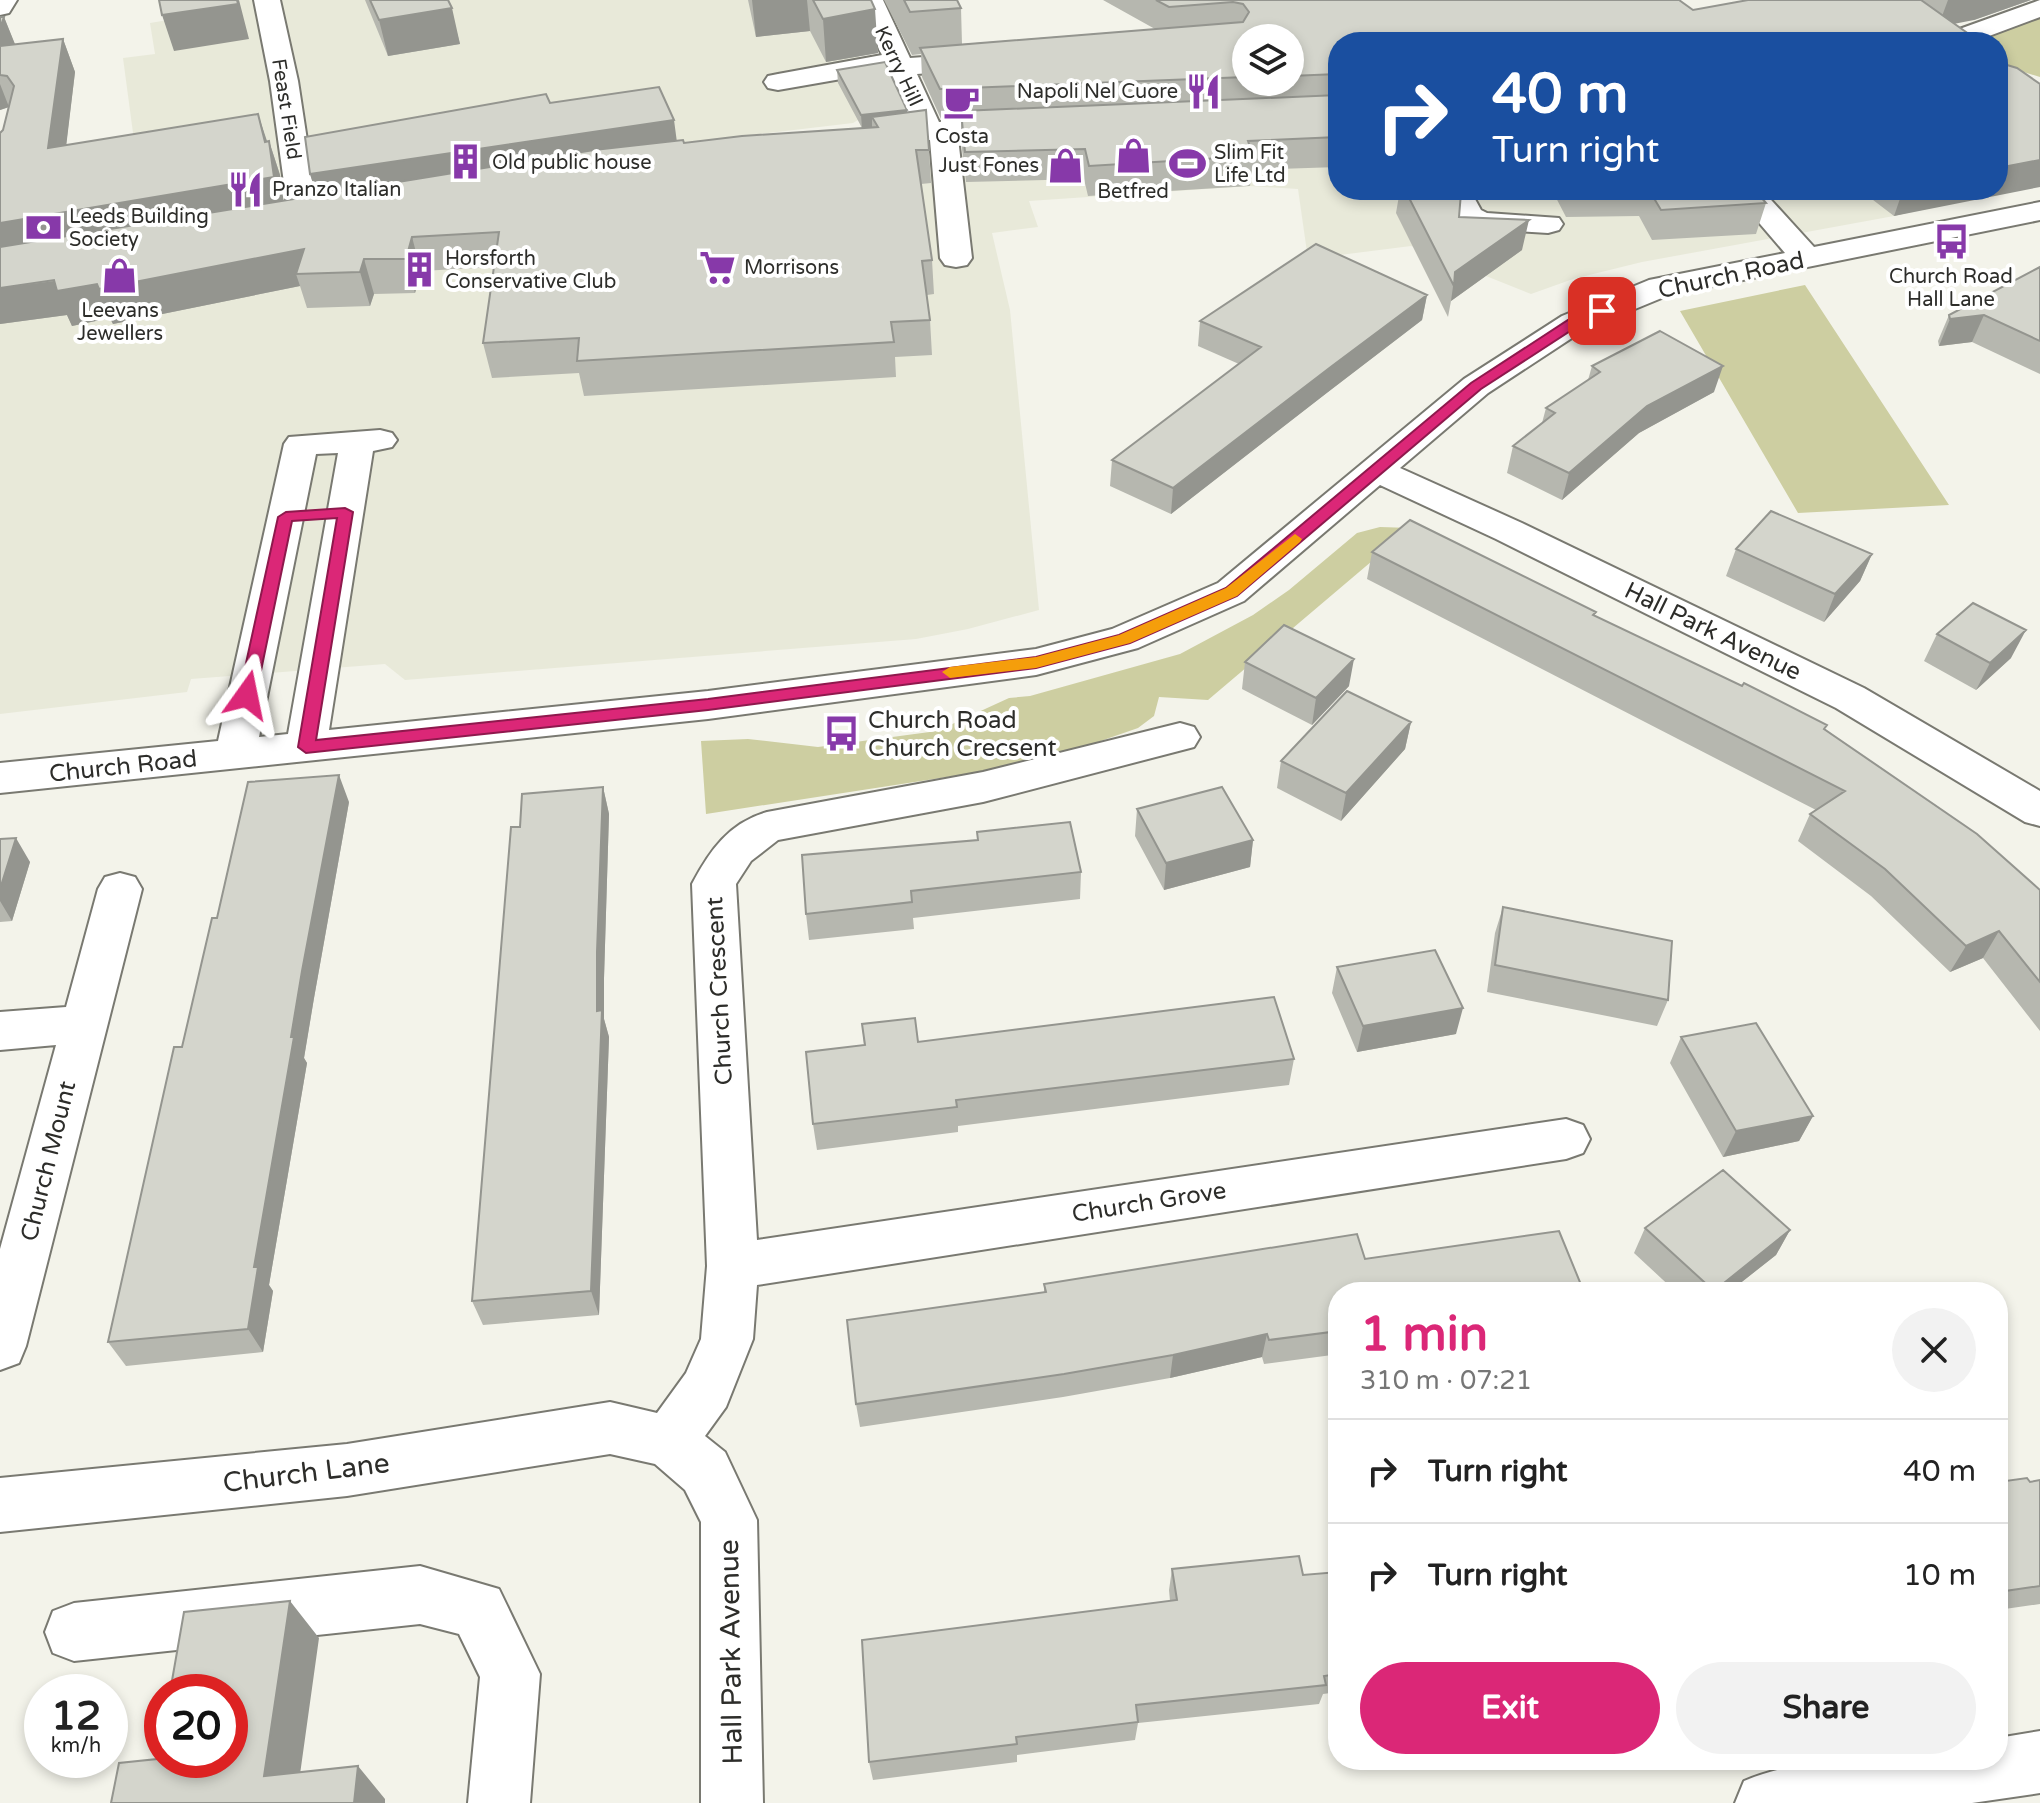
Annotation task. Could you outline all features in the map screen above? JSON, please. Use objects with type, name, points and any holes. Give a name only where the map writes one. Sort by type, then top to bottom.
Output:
[{"type":"street","points":[[0,7],[4,0]]},
{"type":"street","name":"Feast Field","points":[[267,0],[284,81],[304,219]]},
{"type":"street","name":"Kerry Hill","points":[[870,0],[897,64],[936,130]]},
{"type":"street","points":[[1982,0],[2014,16]]},
{"type":"street","points":[[1974,32],[2040,8]]},
{"type":"street","points":[[778,82],[897,64],[1005,59]]},
{"type":"street","points":[[835,143],[936,130],[1052,126]]},
{"type":"street","points":[[936,130],[956,258]]},
{"type":"street","points":[[1460,200],[1469,216],[1481,222],[1548,224]]},
{"type":"street","points":[[1755,200],[1807,258]]},
{"type":"street","name":"Church Road","points":[[0,778],[708,705],[1051,658],[1124,639],[1231,592],[1476,386],[1573,323],[1660,287],[2040,211]]},
{"type":"street","points":[[273,224],[335,214]]},
{"type":"street","points":[[235,755],[301,444],[369,440],[306,747]]},
{"type":"street","name":"Hall Park Avenue","points":[[1376,470],[1509,531],[1850,698],[2040,811]]},
{"type":"street","points":[[286,517],[355,512]]},
{"type":"street","name":"Church Crescent","points":[[669,1441],[707,1389],[727,1339],[733,1266],[714,884],[725,861],[744,840],[767,827],[983,787],[1180,737]]},
{"type":"street","name":"Church Mount","points":[[0,1346],[120,889]]},
{"type":"street","points":[[0,1031],[83,1024]]},
{"type":"street","name":"Church Grove","points":[[733,1266],[1566,1139]]},
{"type":"street","name":"Hall Park Avenue","points":[[610,1428],[669,1441],[705,1471],[729,1520],[732,1803]]},
{"type":"street","name":"Church Lane","points":[[0,1505],[347,1470],[610,1428]]},
{"type":"street","points":[[74,1632],[420,1595],[478,1610],[510,1674],[499,1803]]},
{"type":"street","points":[[2008,1767],[2040,1762]]},
{"type":"street","points":[[1766,1803],[1987,1770]]},
{"type":"shaded area","points":[[164,0],[833,0],[872,84],[858,120],[853,123],[319,186],[281,194],[135,148],[123,58],[155,54],[150,23],[168,20]]},
{"type":"shaded area","points":[[1328,141],[1328,200],[1969,200],[1642,262],[1573,279],[1531,294],[1411,246],[1308,259],[1298,189],[1250,186],[1029,201],[1038,227],[992,233],[1010,310],[1039,610],[916,639],[405,680],[385,664],[191,679],[187,692],[0,714],[0,293],[914,159]]},
{"type":"shaded area","points":[[2040,185],[2008,192],[2008,189]]},
{"type":"green space","points":[[2040,15],[2040,77],[2008,67],[2008,32],[1997,32]]},
{"type":"green space","points":[[1805,285],[1949,505],[1798,513],[1680,311]]},
{"type":"green space","points":[[1380,527],[1411,528],[1208,700],[1159,697],[1154,716],[1138,728],[1066,753],[999,769],[706,814],[701,741],[748,739],[818,747],[937,731],[1009,698],[1030,696],[1180,654],[1253,615],[1289,590],[1357,533]]},
{"type":"building","points":[[159,0],[237,0],[238,4],[162,15]]},
{"type":"building","points":[[370,0],[448,0],[452,8],[379,20]]},
{"type":"building","points":[[813,0],[871,0],[875,9],[823,19]]},
{"type":"building","points":[[904,0],[957,0],[961,8],[910,12]]},
{"type":"building","points":[[1156,0],[1679,0],[1693,10],[1748,0],[1921,0],[1966,32],[1328,32],[1328,74],[1304,75],[1304,24],[1232,24],[1232,78],[940,89],[920,48],[1243,22],[1249,12],[1243,4],[1233,2],[1169,7]]},
{"type":"building","points":[[63,39],[48,148],[258,114],[265,142],[269,141],[274,177],[0,223],[0,133],[14,86],[7,76],[0,75],[0,46]]},
{"type":"building","points":[[885,62],[907,110],[861,115],[837,70]]},
{"type":"building","points":[[2008,65],[2040,84],[2040,160],[2008,166]]},
{"type":"building","points":[[659,87],[674,120],[310,174],[305,137],[546,94],[550,103]]},
{"type":"building","points":[[1328,95],[1328,137],[1248,141],[1253,156],[1089,166],[1085,149],[965,152],[961,111]]},
{"type":"building","points":[[926,110],[929,150],[916,150],[932,260],[922,261],[930,320],[891,322],[894,342],[577,361],[579,338],[483,343],[499,232],[412,237],[406,259],[364,259],[360,272],[296,274],[304,249],[99,289],[97,284],[57,291],[54,280],[0,288],[0,247],[594,150],[683,140],[684,143],[878,127],[872,117]]},
{"type":"building","points":[[1410,200],[1460,200],[1459,217],[1529,220],[1455,272],[1454,286]]},
{"type":"building","points":[[1655,200],[1763,200],[1766,203],[1661,210]]},
{"type":"building","points":[[1316,244],[1427,295],[1173,488],[1112,460],[1261,347],[1200,321]]},
{"type":"building","points":[[2040,267],[2040,341],[1984,315],[1950,319],[1949,315]]},
{"type":"building","points":[[1660,331],[1723,366],[1647,406],[1569,473],[1513,446],[1555,413],[1546,408],[1600,372],[1592,366]]},
{"type":"building","points":[[1771,511],[1872,554],[1835,594],[1736,549]]},
{"type":"building","points":[[1410,520],[1596,612],[1593,615],[1742,686],[1744,683],[1827,725],[1824,729],[1977,834],[2040,890],[2040,982],[1999,931],[1966,946],[1885,869],[1810,814],[1845,791],[1372,552]]},
{"type":"building","points":[[1973,603],[2026,630],[1990,663],[1937,634]]},
{"type":"building","points":[[1284,625],[1354,659],[1316,698],[1245,662]]},
{"type":"building","points":[[1347,691],[1411,722],[1346,793],[1281,761]]},
{"type":"building","points":[[339,775],[291,1037],[294,1037],[254,1267],[258,1267],[248,1329],[108,1342],[174,1047],[182,1047],[212,918],[217,918],[248,782]]},
{"type":"building","points":[[603,787],[597,952],[597,1011],[602,1010],[591,1291],[472,1301],[511,827],[520,827],[522,794]]},
{"type":"building","points":[[1222,787],[1253,840],[1166,863],[1137,809]]},
{"type":"building","points":[[1070,822],[1081,872],[911,891],[912,902],[806,914],[802,855],[978,840],[977,832]]},
{"type":"building","points":[[16,838],[0,889],[0,839]]},
{"type":"building","points":[[1503,907],[1672,941],[1668,1000],[1495,965]]},
{"type":"building","points":[[1435,950],[1463,1008],[1363,1026],[1337,967]]},
{"type":"building","points":[[1274,997],[1294,1059],[956,1100],[957,1107],[813,1124],[806,1052],[865,1045],[862,1024],[915,1018],[918,1042]]},
{"type":"building","points":[[1756,1023],[1813,1116],[1736,1131],[1681,1037]]},
{"type":"building","points":[[1723,1170],[1790,1230],[1725,1282],[1704,1282],[1645,1228]]},
{"type":"building","points":[[1559,1231],[1580,1282],[1328,1282],[1328,1332],[1269,1340],[1267,1334],[1173,1355],[1064,1374],[856,1404],[847,1320],[1046,1292],[1044,1284],[1357,1234],[1365,1259]]},
{"type":"building","points":[[2040,1480],[2040,1586],[2008,1591],[2008,1481]]},
{"type":"building","points":[[1299,1556],[1303,1575],[1328,1573],[1326,1685],[1136,1705],[1138,1722],[1016,1737],[1017,1744],[869,1762],[862,1640],[1177,1600],[1172,1569]]},
{"type":"building","points":[[290,1601],[264,1776],[358,1766],[354,1803],[111,1803],[116,1778],[128,1778],[128,1762],[144,1760],[144,1778],[248,1778],[248,1674],[173,1674],[184,1612]]},
{"type":"slow traffic","points":[[950,672],[1036,662],[1124,639],[1231,592],[1295,539]]},
{"type":"place","name":"Napoli Nel Cuore","points":[[1204,91]]},
{"type":"place","name":"Costa","points":[[962,101]]},
{"type":"place","name":"Betfred","points":[[1133,156]]},
{"type":"place","name":"Old public house","points":[[466,162]]},
{"type":"place","name":"Slim Fit Life Ltd","points":[[1188,164]]},
{"type":"place","name":"Just Fones","points":[[1065,165]]},
{"type":"place","name":"Pranzo Italian","points":[[246,189]]},
{"type":"place","name":"Leeds Building Society","points":[[43,227]]},
{"type":"place","name":"Church Road Hall Lane","points":[[1951,241]]},
{"type":"place","name":"Morrisons","points":[[718,267]]},
{"type":"place","name":"Horsforth Conservative Club","points":[[419,269]]},
{"type":"place","name":"Leevans Jewellers","points":[[120,275]]},
{"type":"place","name":"Church Road Church Crecsent","points":[[842,734]]},
{"type":"route","points":[[247,695],[286,517],[345,512],[306,747],[708,705],[1036,662],[1124,639],[1231,592],[1476,386],[1573,323],[1602,311]]}]
